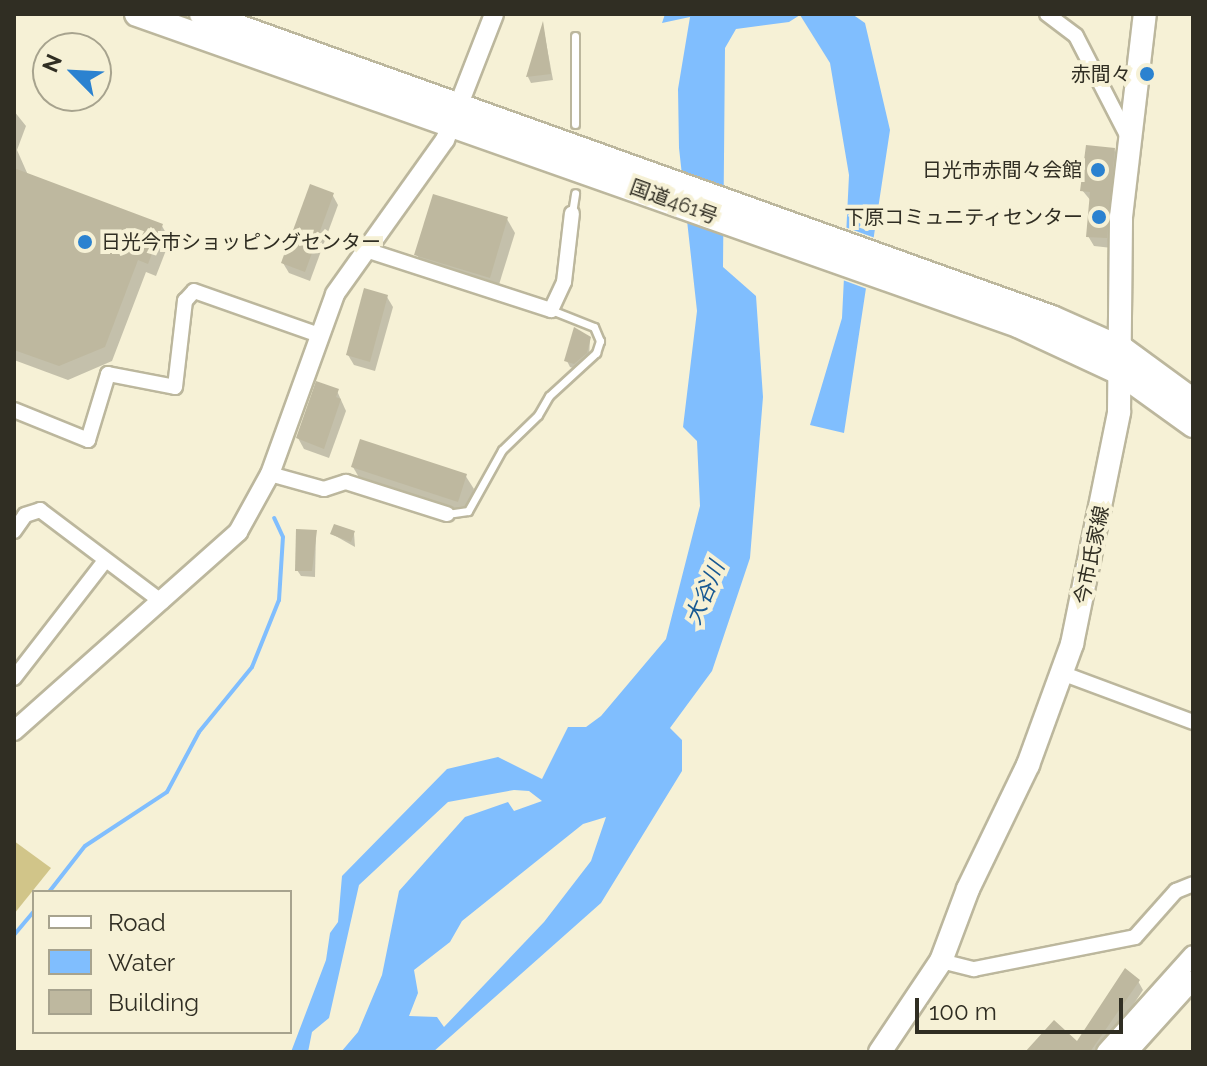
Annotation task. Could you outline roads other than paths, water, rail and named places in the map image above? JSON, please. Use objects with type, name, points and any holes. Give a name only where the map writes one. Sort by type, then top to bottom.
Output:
[{"type":"highway","name":"国道461号","points":[[137,14],[457,115]]},
{"type":"highway","name":"国道461号","points":[[202,14],[457,115],[1018,316],[1122,361],[1193,401]]},
{"type":"highway","name":"国道461号","points":[[1122,361],[1193,425]]},
{"type":"main road","name":"今市氏家線","points":[[880,1052],[941,961],[1064,674],[1116,436],[1122,361],[1121,217],[1128,137],[1145,14]]},
{"type":"street","points":[[14,731],[238,532],[270,474],[335,294],[457,115],[494,14]]},
{"type":"street","points":[[1047,14],[1076,36],[1128,137]]},
{"type":"street","points":[[363,249],[551,310],[564,282],[572,213]]},
{"type":"street","points":[[14,410],[88,440],[108,374],[175,387],[185,301],[194,291],[319,335]]},
{"type":"street","points":[[270,474],[324,489],[346,482],[447,514]]},
{"type":"street","points":[[14,531],[25,515],[40,510],[104,562],[162,602]]},
{"type":"street","points":[[14,678],[104,562]]},
{"type":"street","points":[[1064,674],[1193,722]]},
{"type":"street","points":[[941,961],[974,969],[1135,937],[1176,891],[1193,884]]},
{"type":"street","points":[[1106,1052],[1193,955]]},
{"type":"street","points":[[1128,1052],[1193,980]]},
{"type":"lane","points":[[575,36],[575,124]]},
{"type":"lane","points":[[572,213],[575,193]]},
{"type":"lane","points":[[447,514],[468,511],[502,450],[538,415],[549,396],[596,353],[600,341],[594,327],[551,310]]},
{"type":"water","name":"大谷川","points":[[665,14],[852,14],[865,23],[890,130],[844,433],[810,425],[842,318],[849,175],[830,63],[800,15],[789,22],[736,29],[725,48],[723,267],[756,296],[763,397],[750,558],[712,671],[670,728],[682,740],[682,771],[601,903],[433,1052],[341,1052],[358,1032],[382,975],[399,891],[465,817],[508,802],[514,811],[542,801],[529,791],[514,790],[448,802],[359,885],[329,1018],[312,1032],[308,1052],[291,1052],[326,960],[330,933],[338,922],[342,876],[447,769],[498,757],[542,779],[568,727],[586,727],[601,716],[666,639],[700,506],[697,441],[683,427],[697,311],[679,148],[678,89],[690,17],[662,23]],"holes":[[[606,817],[591,861],[544,922],[444,1027],[437,1017],[409,1016],[418,993],[414,970],[450,942],[462,921],[583,824]]]},
{"type":"waterway","points":[[51,890],[85,846],[167,792],[199,732],[252,667],[279,600],[283,537],[274,518]]},
{"type":"waterway","points":[[14,935],[32,913]]},
{"type":"place","name":"赤間々","points":[[1147,74]]},
{"type":"place","name":"日光市赤間々会館","points":[[1098,170]]},
{"type":"place","name":"下原コミュニティセンター","points":[[1099,217]]},
{"type":"place","name":"日光今市ショッピングセンター","points":[[85,242]]}]
